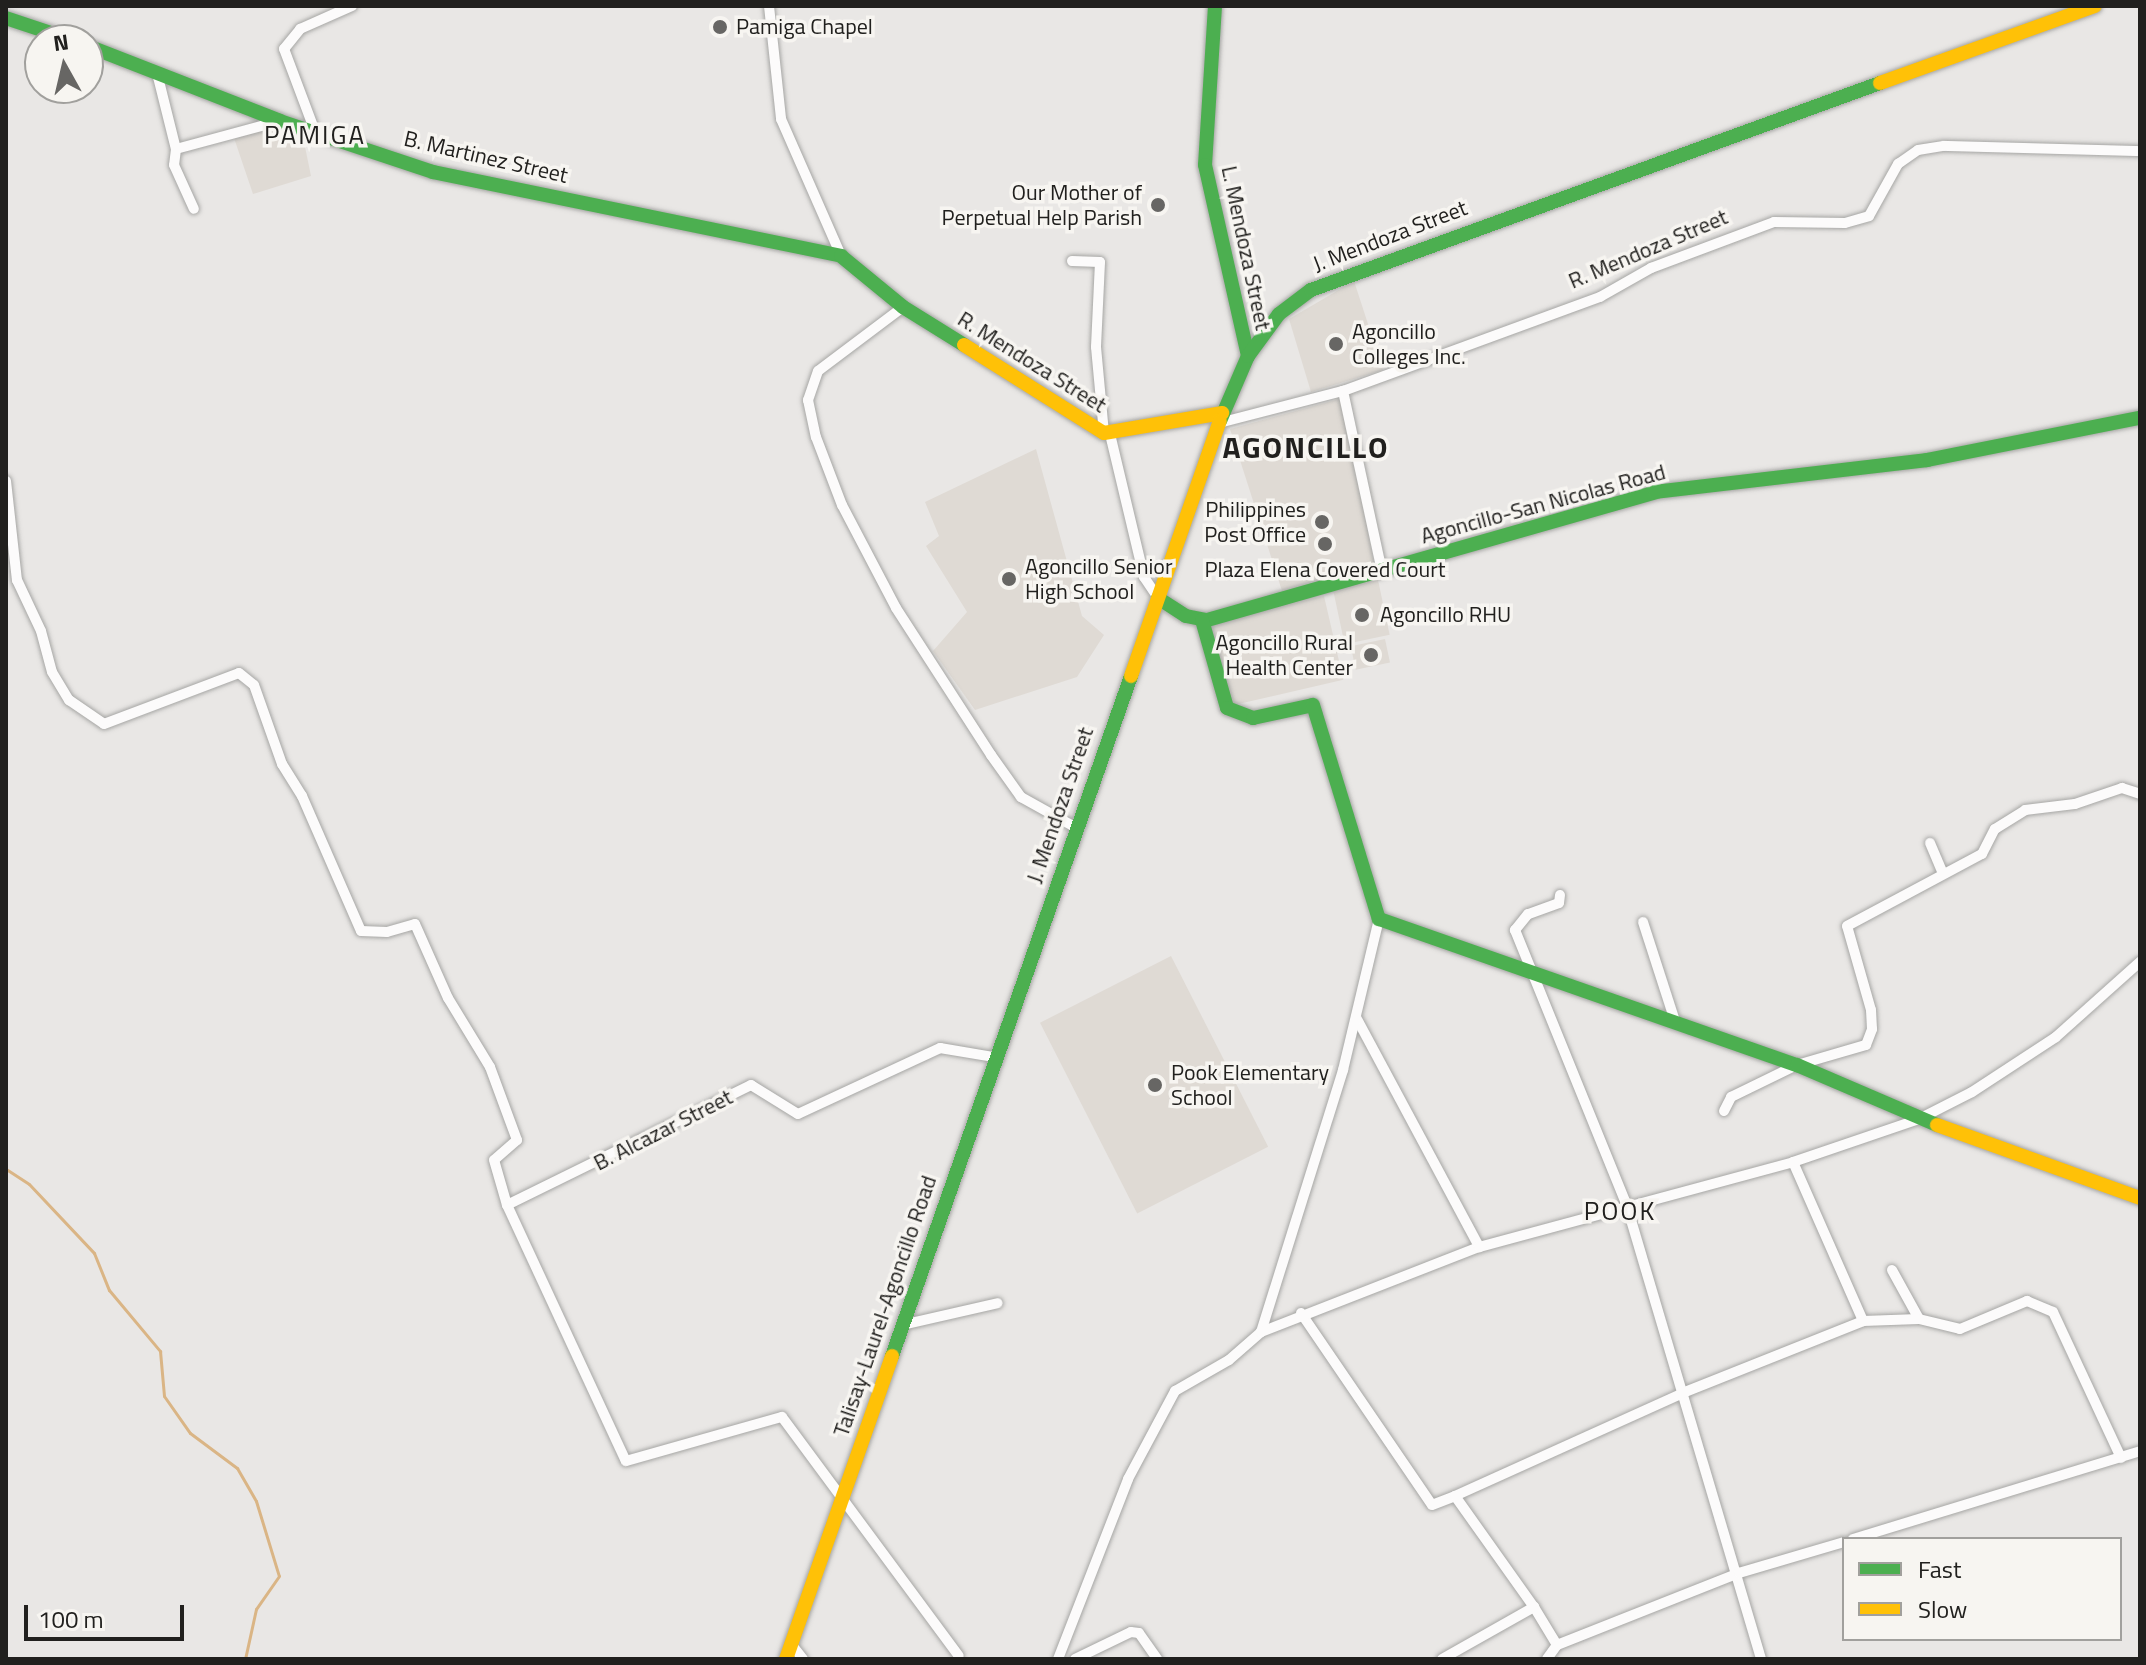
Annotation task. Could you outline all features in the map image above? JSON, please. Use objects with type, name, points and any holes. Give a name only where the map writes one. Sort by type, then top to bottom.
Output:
[{"type":"main road","name":"L. Mendoza Street","points":[[1215,6],[1205,165],[1248,356]]},
{"type":"main road","name":"J. Mendoza Street","points":[[1026,968],[1221,418],[1248,356],[1279,314],[1311,290],[1357,269],[2095,6]]},
{"type":"main road","name":"B. Martinez Street","points":[[104,52],[280,121],[433,172],[841,256]]},
{"type":"main road","name":"R. Mendoza Street","points":[[841,256],[903,307],[1107,434],[1221,418]]},
{"type":"main road","name":"Agoncillo-San Nicolas Road","points":[[1202,620],[1655,492],[1927,460],[2052,439],[2140,418]]},
{"type":"main road","points":[[1158,598],[1202,620],[1227,708],[1253,718],[1313,705],[1379,919],[1797,1065],[1919,1119],[2140,1198]]},
{"type":"main road","name":"Talisay-Laurel-Agoncillo Road","points":[[789,1652],[1026,968]]},
{"type":"street","points":[[316,134],[284,49],[300,29],[352,6]]},
{"type":"street","points":[[769,6],[781,119],[841,256]]},
{"type":"street","points":[[157,73],[176,149],[174,165],[194,209]]},
{"type":"street","points":[[176,149],[280,121]]},
{"type":"street","name":"R. Mendoza Street","points":[[1221,418],[1343,391],[1600,297],[1651,268],[1774,222],[1845,223],[1869,216],[1898,164],[1918,150],[1944,146],[2140,151]]},
{"type":"street","points":[[1072,261],[1100,262],[1096,347],[1107,434],[1144,577],[1158,598]]},
{"type":"street","points":[[903,307],[818,371],[808,400],[816,437],[842,505],[896,608],[991,755],[1021,797],[1075,827]]},
{"type":"street","points":[[1343,391],[1382,571]]},
{"type":"street","points":[[6,481],[17,580],[41,631],[52,672],[69,700],[104,724],[218,677],[239,673],[254,685],[282,764],[302,796],[361,931],[387,932],[415,924],[448,998],[490,1067],[517,1140],[494,1160],[507,1205],[626,1461],[782,1417],[841,1502],[958,1658]]},
{"type":"street","points":[[1724,1111],[1731,1097],[1797,1065],[1866,1045],[1872,1029],[1847,926],[1982,854],[1995,829],[2025,810],[2075,804],[2122,788],[2140,794]]},
{"type":"street","points":[[1930,843],[1943,873]]},
{"type":"street","points":[[1560,895],[1559,903],[1517,922],[1515,930],[1626,1203],[1739,1573],[1761,1659]]},
{"type":"street","points":[[1261,1332],[1357,1019],[1379,919]]},
{"type":"street","points":[[1643,922],[1675,1021]]},
{"type":"street","points":[[1058,1659],[1128,1479],[1175,1391],[1229,1360],[1261,1332],[1301,1313],[1479,1247],[1626,1203],[1793,1162],[1919,1119],[1972,1092],[2056,1037],[2140,962]]},
{"type":"street","points":[[1357,1019],[1479,1247]]},
{"type":"street","name":"B. Alcazar Street","points":[[507,1205],[751,1085],[798,1114],[940,1048],[994,1057]]},
{"type":"street","points":[[1793,1162],[1863,1321]]},
{"type":"street","points":[[1892,1270],[1919,1319]]},
{"type":"street","points":[[1301,1313],[1432,1505],[1685,1392],[1863,1321],[1919,1319],[1960,1329],[2027,1301],[2042,1304],[2053,1312],[2121,1458]]},
{"type":"street","points":[[902,1325],[998,1303]]},
{"type":"street","points":[[1860,1537],[2140,1451]]},
{"type":"street","points":[[1455,1496],[1534,1607],[1557,1645]]},
{"type":"street","points":[[1547,1659],[1557,1645],[1739,1573],[1842,1543]]},
{"type":"street","points":[[1442,1659],[1534,1607]]},
{"type":"street","points":[[1075,1659],[1131,1632],[1139,1633],[1157,1659]]},
{"type":"street","points":[[789,1652],[803,1659]]},
{"type":"shaded area","points":[[282,125],[303,137],[311,176],[253,194],[234,138]]},
{"type":"shaded area","name":"Agoncillo Colleges Inc.","points":[[1354,281],[1383,370],[1311,392],[1289,319]]},
{"type":"shaded area","points":[[1343,398],[1374,564],[1282,591],[1230,429]]},
{"type":"shaded area","name":"Agoncillo Senior High School","points":[[1036,449],[1082,616],[1104,635],[1077,677],[975,710],[933,651],[967,612],[926,546],[939,536],[925,502]]},
{"type":"shaded area","name":"Agoncillo RHU","points":[[1378,580],[1390,635],[1345,644],[1333,590]]},
{"type":"shaded area","points":[[1324,596],[1343,680],[1227,707],[1208,623]]},
{"type":"shaded area","name":"Agoncillo Rural Health Center","points":[[1385,639],[1390,662],[1356,670],[1351,646]]},
{"type":"shaded area","name":"Pook Elementary School","points":[[1171,956],[1268,1147],[1137,1213],[1040,1023]]},
{"type":"waterway","points":[[6,1169],[29,1184],[94,1253],[109,1290],[160,1351],[164,1396],[190,1433],[237,1468],[256,1501],[279,1576],[256,1609],[245,1659]]},
{"type":"traffic: fast","points":[[1215,6],[1205,165],[1248,356]]},
{"type":"traffic: fast","points":[[6,18],[24,24]]},
{"type":"traffic: fast","points":[[104,52],[280,121],[433,172],[841,256],[903,307],[964,345]]},
{"type":"traffic: fast","points":[[1220,421],[1248,356],[1279,314],[1311,290],[1880,83]]},
{"type":"traffic: fast","points":[[1158,598],[1186,616],[1207,620],[1655,492],[1927,460],[2140,418]]},
{"type":"traffic: fast","points":[[1202,620],[1227,708],[1253,718],[1313,705],[1379,919],[1797,1065],[1937,1125]]},
{"type":"traffic: fast","points":[[892,1356],[1131,676]]},
{"type":"traffic: slow","points":[[1880,83],[2095,6]]},
{"type":"traffic: slow","points":[[964,345],[1104,433],[1222,413]]},
{"type":"traffic: slow","points":[[1131,676],[1220,421]]},
{"type":"traffic: slow","points":[[1937,1125],[2140,1198]]},
{"type":"traffic: slow","points":[[786,1659],[892,1356]]},
{"type":"place","name":"Pamiga Chapel","points":[[720,27]]},
{"type":"place","name":"Our Mother of Perpetual Help Parish","points":[[1158,205]]},
{"type":"place","name":"Agoncillo Colleges Inc.","points":[[1336,344]]},
{"type":"place","name":"Philippines Post Office","points":[[1322,522]]},
{"type":"place","name":"Plaza Elena Covered Court","points":[[1325,544]]},
{"type":"place","name":"Agoncillo Senior High School","points":[[1009,579]]},
{"type":"place","name":"Agoncillo RHU","points":[[1362,615]]},
{"type":"place","name":"Agoncillo Rural Health Center","points":[[1371,655]]},
{"type":"place","name":"Pook Elementary School","points":[[1155,1085]]},
{"type":"district","name":"PAMIGA","points":[[315,135]]},
{"type":"district","name":"AGONCILLO","points":[[1306,447]]},
{"type":"district","name":"POOK","points":[[1620,1211]]}]
